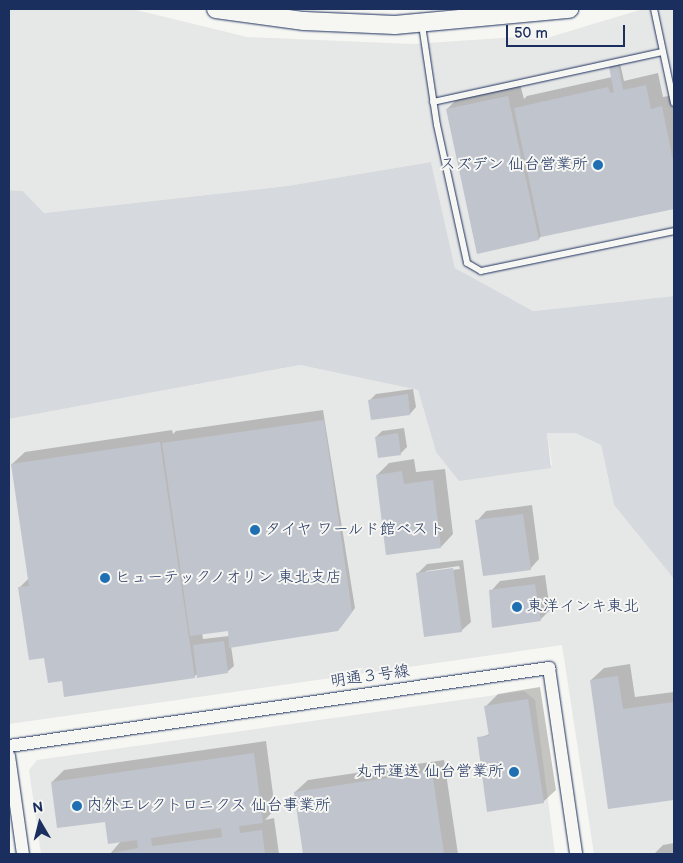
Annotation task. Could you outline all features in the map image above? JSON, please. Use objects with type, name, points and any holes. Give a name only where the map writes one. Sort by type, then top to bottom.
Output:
[{"type":"street","points":[[216,9],[304,21],[422,23],[569,9]]},
{"type":"street","name":"明通３号線","points":[[9,746],[549,668],[576,854]]},
{"type":"street","points":[[9,756],[23,854]]},
{"type":"lane","points":[[654,9],[674,103]]},
{"type":"lane","points":[[422,23],[433,102],[467,263],[481,271],[674,231]]},
{"type":"lane","points":[[433,102],[663,52]]},
{"type":"shaded area","points":[[9,9],[132,9],[247,37],[412,44],[519,37],[540,40],[643,9],[674,9],[674,296],[533,311],[455,268],[431,162],[287,186],[44,213],[23,191],[9,190]]},
{"type":"shaded area","points":[[431,162],[455,268],[533,311],[674,296],[674,579],[614,505],[601,445],[575,433],[547,433],[551,468],[459,481],[436,452],[418,390],[300,365],[9,419],[9,190],[23,191],[44,213],[287,186]]},
{"type":"shaded area","points":[[300,365],[418,390],[436,452],[552,465],[547,433],[575,433],[601,445],[614,505],[674,579],[674,854],[594,854],[562,645],[9,724],[9,419]]},
{"type":"shaded area","points":[[524,691],[535,700],[555,854],[41,854],[29,770],[37,760]]},
{"type":"building","points":[[618,65],[623,90],[646,85],[651,109],[662,106],[674,166],[674,209],[541,237],[514,108],[608,87],[610,93],[614,92],[609,67]]},
{"type":"building","points":[[508,96],[539,240],[477,254],[446,109]]},
{"type":"building","points":[[408,394],[410,415],[371,420],[368,400]]},
{"type":"building","points":[[324,420],[352,612],[338,631],[229,648],[228,631],[190,636],[162,443]]},
{"type":"building","points":[[398,433],[401,455],[378,458],[375,437]]},
{"type":"building","points":[[160,442],[195,678],[64,697],[62,681],[48,683],[44,658],[29,660],[18,587],[29,586],[11,464]]},
{"type":"building","points":[[402,471],[404,484],[433,480],[441,548],[386,555],[376,475]]},
{"type":"building","points":[[523,514],[531,570],[483,576],[475,520]]},
{"type":"building","points":[[453,568],[462,632],[424,637],[416,573]]},
{"type":"building","points":[[535,584],[541,621],[492,628],[489,590]]},
{"type":"building","points":[[224,641],[228,673],[197,678],[193,645]]},
{"type":"building","points":[[618,676],[623,709],[674,702],[674,800],[608,809],[590,680]]},
{"type":"building","points":[[528,699],[544,803],[487,812],[477,737],[489,736],[484,706]]},
{"type":"building","points":[[254,753],[263,823],[239,826],[240,833],[262,830],[265,854],[108,854],[138,848],[137,840],[108,844],[105,822],[57,828],[51,782]],"holes":[[[221,828],[222,837],[152,846],[151,838]]]},
{"type":"building","points":[[432,771],[444,854],[303,854],[294,792]]},
{"type":"place","name":"スズデン 仙台営業所","points":[[598,165]]},
{"type":"place","name":"タイヤ ワールド館ベスト","points":[[255,530]]},
{"type":"place","name":"ヒューテックノオリン 東北支店","points":[[105,578]]},
{"type":"place","name":"東洋インキ東北","points":[[517,607]]},
{"type":"place","name":"丸市運送 仙台営業所","points":[[514,772]]},
{"type":"place","name":"内外エレクトロニクス 仙台事業所","points":[[77,806]]}]
